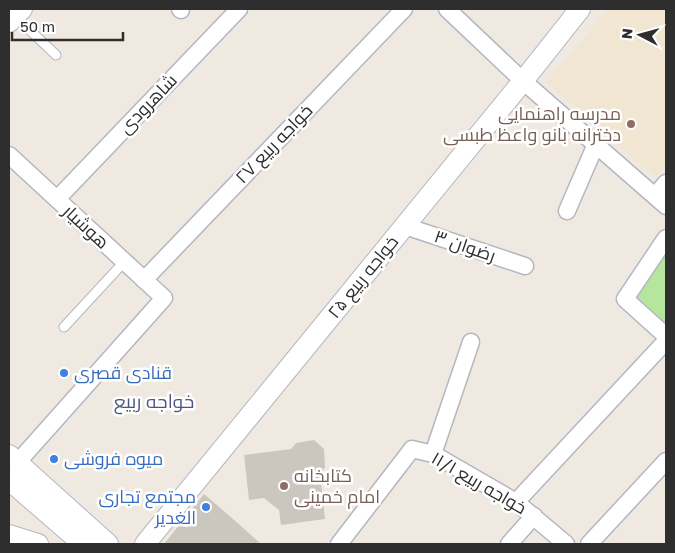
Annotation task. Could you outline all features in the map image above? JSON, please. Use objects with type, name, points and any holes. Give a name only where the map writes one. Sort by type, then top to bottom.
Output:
[{"type":"street","name":"شاهرودی","points":[[56,199],[239,9]]},
{"type":"street","name":"خواجه ربیع ۲۷","points":[[144,280],[404,9]]},
{"type":"street","points":[[447,9],[523,81],[661,201],[666,182]]},
{"type":"street","name":"خواجه ربیع ۲۵","points":[[145,544],[580,9]]},
{"type":"street","points":[[567,211],[596,144]]},
{"type":"street","name":"هوشیار","points":[[9,155],[164,298],[12,466]]},
{"type":"street","name":"رضوان ۳","points":[[405,226],[525,266]]},
{"type":"street","points":[[666,238],[625,299],[666,336]]},
{"type":"street","points":[[516,502],[666,341]]},
{"type":"street","points":[[433,454],[471,342]]},
{"type":"street","name":"خواجه ربیع ۱۱/۱","points":[[339,544],[412,449],[433,454],[516,502],[566,544]]},
{"type":"street","points":[[597,542],[666,461]]},
{"type":"street","points":[[12,466],[83,544]]},
{"type":"street","points":[[12,466],[108,544]]},
{"type":"street","points":[[509,544],[534,516]]},
{"type":"street","points":[[9,535],[38,544]]},
{"type":"lane","points":[[15,16],[56,55]]},
{"type":"lane","points":[[64,327],[124,262]]},
{"type":"shaded area","name":"مدرسه راهنمایی دخترانه بانو واعظ طبسی","points":[[609,9],[666,9],[666,166],[656,178],[547,82]]},
{"type":"green space","points":[[666,251],[666,327],[634,297]]},
{"type":"building","name":"کتابخانه امام خمینی","points":[[314,440],[324,449],[325,467],[320,474],[325,519],[281,525],[279,510],[264,498],[249,500],[244,455],[291,449],[296,443]]},
{"type":"building","name":"مجتمع تجاری الغدیر","points":[[204,494],[233,519],[261,544],[164,544]]},
{"type":"place","name":"مدرسه راهنمایی دخترانه بانو واعظ طبسی","points":[[631,124]]},
{"type":"place","name":"قنادی قصری","points":[[64,373]]},
{"type":"place","name":"میوه فروشی","points":[[54,459]]},
{"type":"place","name":"کتابخانه امام خمینی","points":[[284,486]]},
{"type":"place","name":"مجتمع تجاری الغدیر","points":[[206,507]]},
{"type":"district","name":"خواجه ربیع","points":[[154,401]]}]
